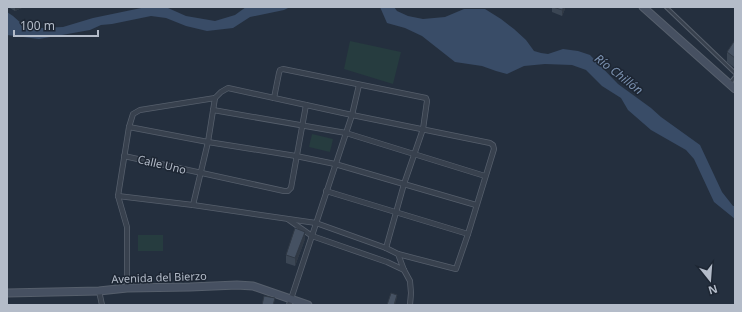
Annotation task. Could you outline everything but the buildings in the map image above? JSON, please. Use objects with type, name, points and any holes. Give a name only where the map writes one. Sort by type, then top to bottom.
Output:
[{"type":"street","points":[[644,7],[732,86]]},
{"type":"street","points":[[274,98],[279,73],[280,70],[283,69],[426,98],[427,101],[423,129],[404,184],[386,248]]},
{"type":"street","points":[[290,302],[352,115],[359,85]]},
{"type":"street","points":[[118,196],[193,205],[316,223],[386,248],[398,254],[456,269],[494,149],[490,143],[228,88],[215,98],[208,142],[193,205]]},
{"type":"street","points":[[127,288],[127,227],[118,196],[129,127],[133,114],[140,110],[215,98]]},
{"type":"street","points":[[296,156],[306,105]]},
{"type":"street","points":[[213,110],[346,133],[485,176]]},
{"type":"street","points":[[129,127],[335,164],[476,205]]},
{"type":"street","name":"Calle Uno","points":[[124,156],[288,191],[291,188],[296,156]]},
{"type":"street","points":[[326,191],[468,234]]},
{"type":"street","points":[[287,219],[312,236],[387,262],[404,270]]},
{"type":"street","points":[[398,254],[410,281],[410,305]]},
{"type":"street","name":"Avenida del Bierzo","points":[[7,293],[100,291],[127,288],[237,285],[253,286],[290,302],[308,305]]},
{"type":"street","points":[[100,291],[102,305]]},
{"type":"lane","points":[[666,7],[735,73]]},
{"type":"lane","points":[[732,86],[735,77]]},
{"type":"green space","points":[[350,41],[401,52],[393,84],[344,69]]},
{"type":"green space","points":[[312,134],[333,139],[330,152],[309,147]]},
{"type":"green space","points":[[138,235],[163,235],[163,251],[138,251]]},
{"type":"water","points":[[146,7],[168,8],[186,16],[215,21],[235,15],[246,7],[290,7],[284,10],[250,17],[233,28],[207,31],[186,26],[166,18],[151,16],[101,25],[90,30],[39,39],[7,35],[7,12],[22,24],[40,28],[63,27],[93,18]]},
{"type":"water","points":[[380,7],[394,7],[397,11],[408,16],[423,19],[445,17],[464,9],[485,9],[514,29],[526,40],[534,51],[548,54],[563,49],[578,51],[590,55],[618,84],[700,145],[722,192],[733,206],[735,206],[735,219],[714,202],[694,159],[686,150],[651,130],[628,110],[621,98],[602,86],[586,70],[572,65],[545,64],[524,66],[507,74],[482,66],[455,62],[422,36],[405,28],[387,23]]},
{"type":"water label","name":"Río Chillón","points":[[619,74]]}]
